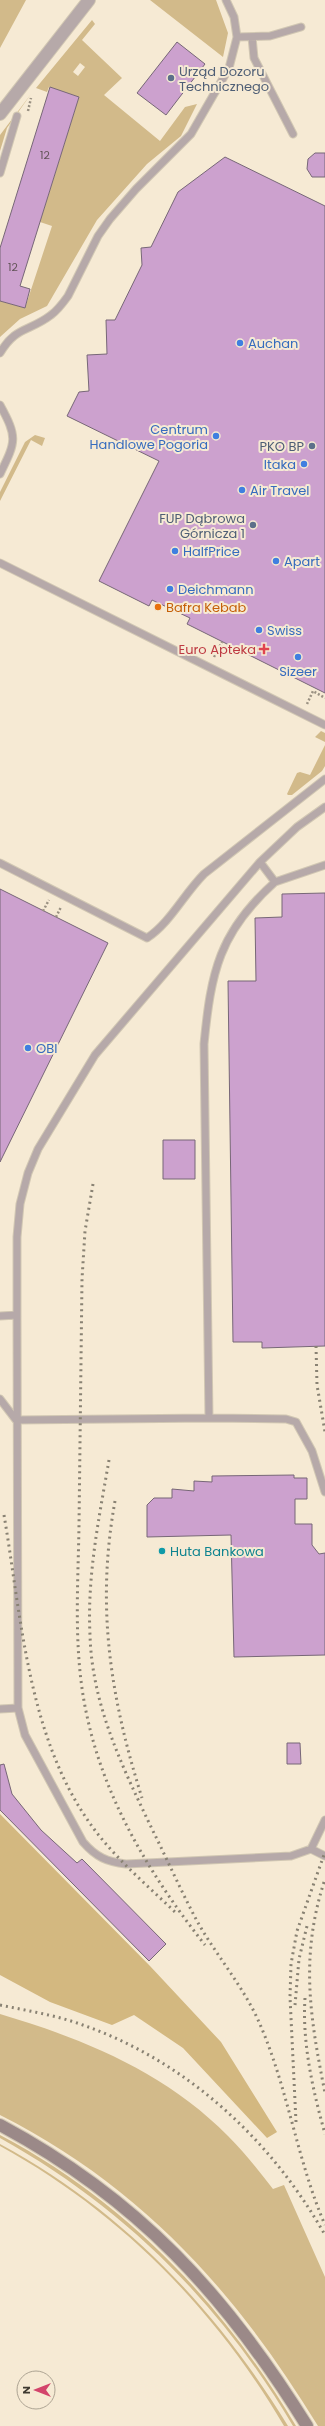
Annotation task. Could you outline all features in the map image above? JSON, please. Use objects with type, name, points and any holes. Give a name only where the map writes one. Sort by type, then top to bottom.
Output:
[{"type":"street","points":[[2,107],[89,0]]},
{"type":"street","points":[[0,2125],[46,2151],[96,2185],[165,2243],[207,2287],[245,2332],[307,2426]]},
{"type":"lane","points":[[0,353],[14,334],[51,315],[61,305],[98,236],[110,220],[136,189],[191,134],[228,68],[237,37],[234,17],[226,0]]},
{"type":"lane","points":[[237,37],[270,36],[301,27]]},
{"type":"lane","points":[[252,37],[254,58],[293,134]]},
{"type":"lane","points":[[0,173],[17,116]]},
{"type":"lane","points":[[0,405],[11,424],[14,435],[14,447],[0,474]]},
{"type":"lane","points":[[0,563],[325,725]]},
{"type":"lane","points":[[0,863],[147,938],[156,932],[190,888],[204,874],[325,779]]},
{"type":"lane","points":[[325,807],[297,827],[260,862],[95,1055],[38,1149],[28,1173],[20,1204],[17,1237],[16,1315],[18,1708],[25,1735],[84,1842],[92,1853],[102,1859],[126,1864],[291,1856],[311,1849],[325,1820]]},
{"type":"lane","points":[[260,862],[275,882]]},
{"type":"lane","points":[[209,1418],[204,1044],[208,1002],[220,955],[238,920],[256,898],[275,882],[325,865]]},
{"type":"lane","points":[[0,1316],[16,1315]]},
{"type":"lane","points":[[0,1399],[16,1420]]},
{"type":"lane","points":[[16,1420],[209,1418],[296,1422],[312,1451],[325,1492]]},
{"type":"lane","points":[[0,1710],[18,1708]]},
{"type":"lane","points":[[311,1849],[325,1856]]},
{"type":"path","points":[[17,116],[28,111],[34,90]]},
{"type":"path","points":[[209,667],[222,642]]},
{"type":"path","points":[[303,714],[313,691],[325,698]]},
{"type":"shaded area","points":[[0,0],[26,0],[0,48]]},
{"type":"shaded area","points":[[150,0],[216,0],[228,33],[223,57]]},
{"type":"shaded area","points":[[92,20],[95,24],[82,40],[122,78],[104,95],[160,141],[185,107],[197,104],[181,136],[147,164],[97,220],[47,306],[20,319],[0,337],[0,301],[25,308],[52,226],[40,222],[79,97],[49,87],[47,92],[36,88]],"holes":[[[80,63],[85,67],[78,76],[73,72]]]},
{"type":"shaded area","points":[[31,94],[7,128],[0,151],[0,135]]},
{"type":"shaded area","points":[[35,435],[45,438],[42,446],[31,440],[0,501],[0,492],[25,442]]},
{"type":"shaded area","points":[[321,731],[325,733],[325,742],[315,737]]},
{"type":"shaded area","points":[[325,745],[325,766],[322,771],[292,795],[288,795],[287,794],[297,773],[300,772],[310,775]]},
{"type":"shaded area","points":[[0,1814],[150,1966],[221,2042],[277,2132],[267,2138],[183,2048],[134,2015],[112,2025],[50,2002],[0,1975]]},
{"type":"shaded area","points":[[0,2014],[92,2047],[122,2060],[150,2076],[178,2093],[204,2113],[240,2149],[273,2189],[284,2185],[325,2277],[325,2426],[318,2426],[287,2377],[254,2331],[219,2288],[182,2247],[141,2210],[98,2175],[51,2144],[0,2115]]},
{"type":"shaded area","points":[[0,2135],[46,2161],[89,2191],[130,2224],[168,2260],[204,2298],[237,2339],[268,2381],[296,2426],[293,2426],[265,2381],[234,2339],[201,2299],[166,2262],[128,2227],[88,2195],[45,2165],[0,2138]]},
{"type":"shaded area","points":[[0,2144],[44,2170],[86,2199],[126,2231],[163,2266],[197,2302],[230,2341],[288,2426],[284,2426],[257,2383],[227,2342],[195,2303],[161,2267],[124,2233],[85,2201],[44,2172],[0,2146]]},
{"type":"building","name":"Urząd Dozoru Technicznego","points":[[177,42],[205,64],[166,115],[137,93]]},
{"type":"building","points":[[50,87],[79,97],[20,286],[30,289],[25,308],[0,301],[0,248]]},
{"type":"building","points":[[315,153],[325,153],[325,177],[312,177],[307,169],[308,159]]},
{"type":"building","name":"Centrum Handlowe Pogoria","points":[[225,157],[325,206],[325,693],[187,624],[190,618],[152,600],[149,606],[99,581],[159,461],[67,416],[79,392],[89,391],[87,355],[107,354],[106,320],[115,320],[142,265],[141,248],[151,247],[178,192]]},
{"type":"building","name":"OBI","points":[[0,889],[108,943],[0,1162]]},
{"type":"building","points":[[325,893],[325,1346],[262,1348],[262,1342],[233,1342],[228,981],[256,981],[255,918],[282,917],[282,894]]},
{"type":"building","points":[[163,1140],[195,1140],[195,1179],[163,1179]]},
{"type":"building","points":[[294,1475],[294,1478],[307,1478],[307,1499],[295,1499],[295,1524],[312,1524],[312,1545],[319,1554],[325,1553],[325,1655],[234,1657],[231,1535],[147,1537],[147,1505],[154,1498],[172,1498],[172,1489],[194,1491],[194,1481],[212,1482],[212,1476]]},
{"type":"building","points":[[287,1743],[300,1743],[301,1764],[287,1764]]},
{"type":"building","points":[[4,1764],[12,1794],[41,1830],[77,1863],[82,1859],[166,1944],[149,1961],[0,1810],[0,1765]]},
{"type":"railway","points":[[93,1184],[85,1231],[82,1279],[77,1621],[83,1692],[87,1716],[95,1747],[118,1808],[149,1866],[185,1919],[205,1945]]},
{"type":"railway","points":[[316,1346],[317,1385],[325,1432]]},
{"type":"railway","points":[[109,1460],[101,1504],[90,1591],[90,1635],[92,1661],[96,1686],[103,1711],[110,1735],[130,1782],[191,1910],[204,1934],[253,2009],[259,2022],[278,2072],[307,2175],[325,2225]]},
{"type":"railway","points":[[115,1501],[109,1540],[107,1577],[109,1651],[114,1687],[122,1723],[142,1798]]},
{"type":"railway","points":[[4,1515],[31,1678],[41,1718],[55,1757],[72,1794],[94,1829],[123,1862],[176,1913]]},
{"type":"railway","points":[[296,2122],[290,1997],[291,1964],[297,1931],[325,1852]]},
{"type":"railway","points":[[324,1882],[312,1936],[310,1988],[315,2039],[325,2093]]},
{"type":"railway","points":[[295,2005],[299,1959],[307,1926]]},
{"type":"railway","points":[[305,1998],[305,2032],[309,2067],[325,2134]]},
{"type":"railway","points":[[0,2005],[71,2021],[111,2036],[149,2055],[185,2078],[218,2104],[249,2133],[277,2165],[303,2199],[325,2235]]},
{"type":"place","name":"Urząd Dozoru Technicznego","points":[[171,78]]},
{"type":"place","name":"Auchan","points":[[240,343]]},
{"type":"place","name":"Centrum Handlowe Pogoria","points":[[216,436]]},
{"type":"place","name":"PKO BP","points":[[312,446]]},
{"type":"place","name":"Itaka","points":[[304,464]]},
{"type":"place","name":"Air Travel","points":[[242,490]]},
{"type":"place","name":"FUP Dąbrowa Górnicza 1","points":[[253,525]]},
{"type":"place","name":"HalfPrice","points":[[175,551]]},
{"type":"place","name":"Apart","points":[[276,561]]},
{"type":"place","name":"Deichmann","points":[[170,589]]},
{"type":"place","name":"Bafra Kebab","points":[[158,607]]},
{"type":"place","name":"Swiss","points":[[259,630]]},
{"type":"place","name":"Euro Apteka","points":[[264,649]]},
{"type":"place","name":"Sizeer","points":[[298,657]]},
{"type":"place","name":"OBI","points":[[28,1048]]},
{"type":"place","name":"Huta Bankowa","points":[[162,1551]]}]
